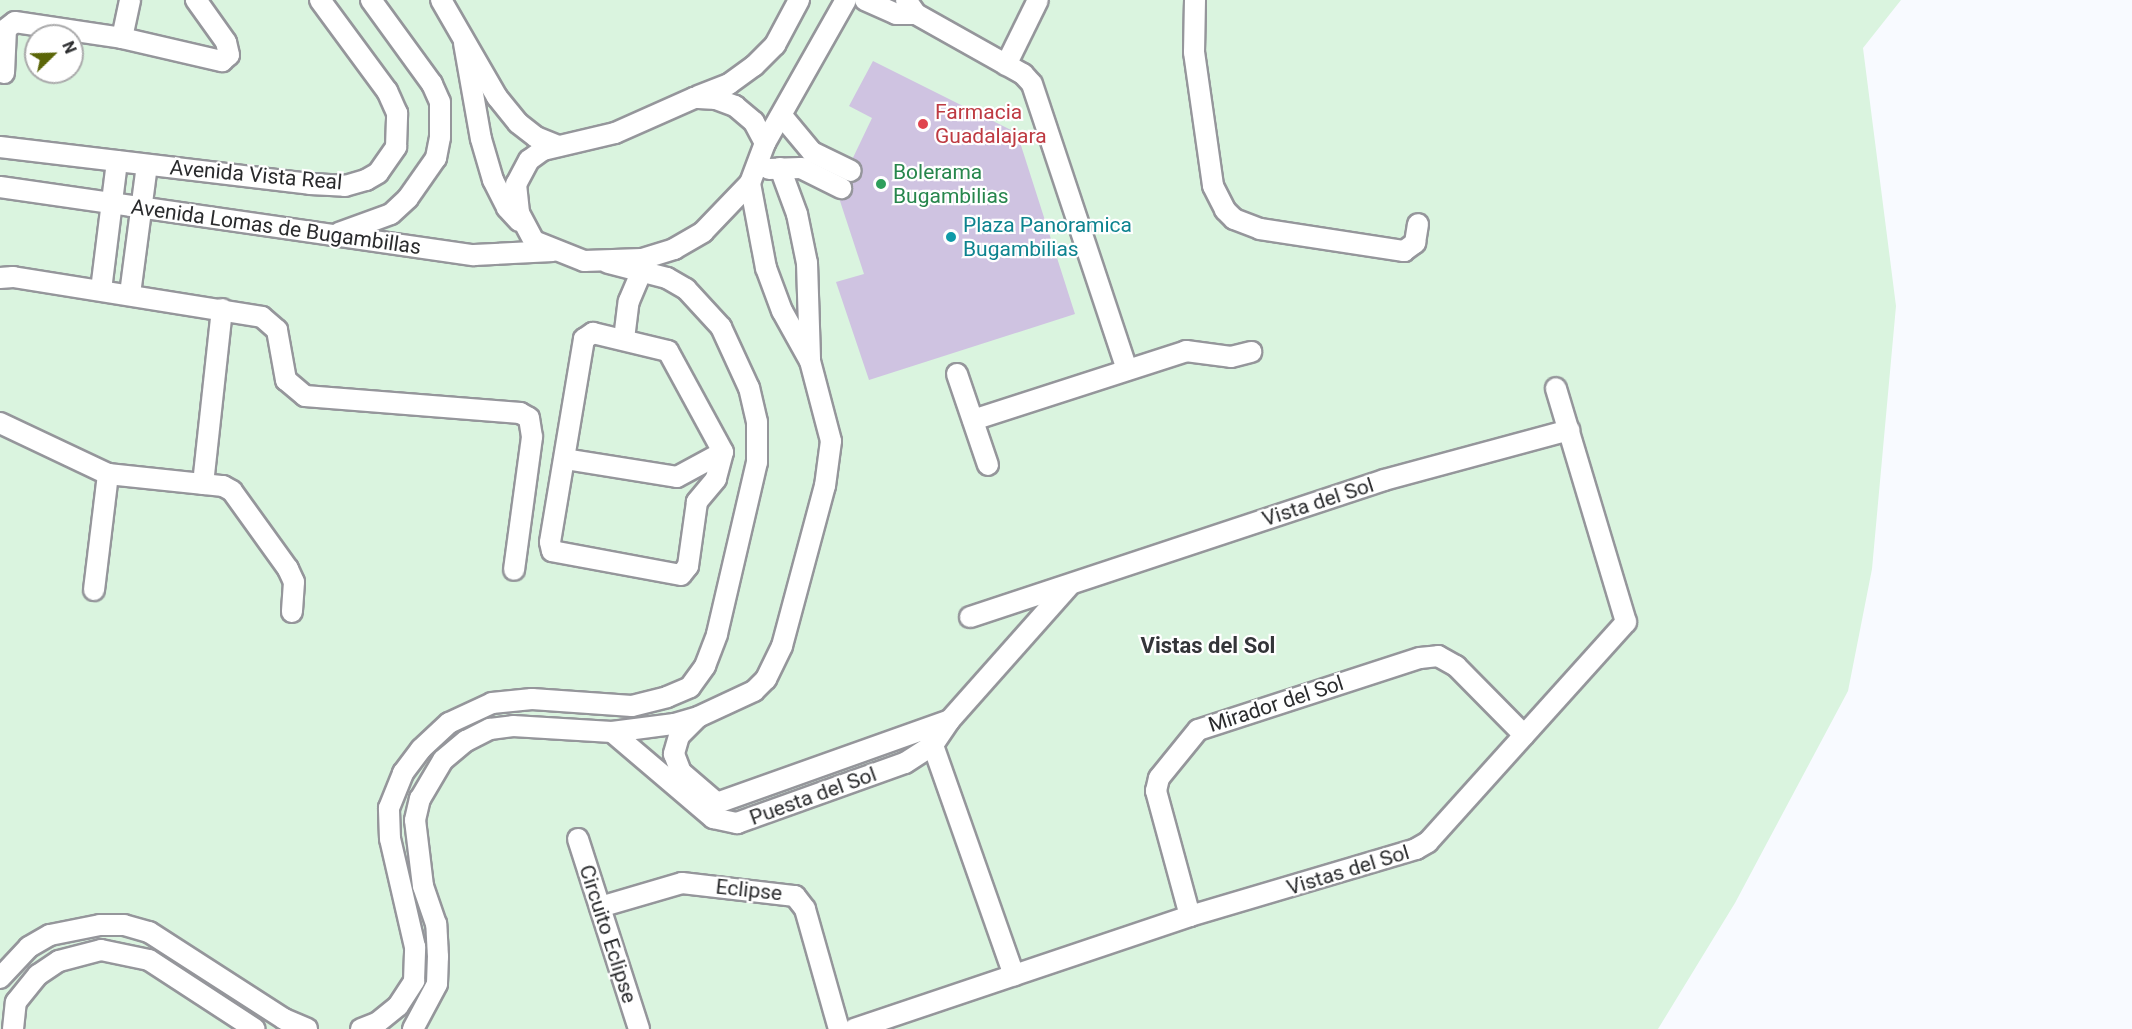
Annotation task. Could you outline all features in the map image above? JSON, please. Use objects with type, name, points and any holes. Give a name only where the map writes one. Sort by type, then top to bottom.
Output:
[{"type":"street","points":[[122,38],[130,0]]},
{"type":"street","points":[[4,73],[6,29],[12,23],[122,38],[222,60],[229,55],[226,42],[196,0]]},
{"type":"street","name":"Avenida Vista Real","points":[[0,147],[345,186],[378,173],[396,147],[398,113],[387,91],[320,0]]},
{"type":"street","points":[[334,235],[391,214],[408,198],[430,168],[440,137],[440,102],[432,84],[371,0]]},
{"type":"street","points":[[525,228],[516,184],[529,160],[558,146],[615,133],[729,84],[754,66],[775,45],[799,0]]},
{"type":"street","points":[[608,263],[642,259],[674,249],[703,232],[752,178],[765,142],[782,116],[846,0]]},
{"type":"street","points":[[865,0],[896,14],[911,7],[1023,74],[1041,103],[1127,370]]},
{"type":"street","points":[[1006,65],[1038,0]]},
{"type":"street","points":[[1195,0],[1194,52],[1213,186],[1225,210],[1234,219],[1260,229],[1404,251],[1416,243],[1418,224]]},
{"type":"street","points":[[447,2],[464,43],[518,123],[536,137],[558,146]]},
{"type":"street","points":[[361,1029],[377,1023],[398,1006],[414,981],[416,947],[392,850],[389,808],[403,773],[421,749],[449,723],[492,703],[532,699],[632,706],[668,697],[690,687],[705,666],[717,634],[749,508],[757,462],[757,422],[749,388],[721,327],[686,289],[642,270],[584,261],[553,251],[534,241],[507,208],[493,180],[480,139],[464,43]]},
{"type":"street","points":[[694,98],[716,99],[735,106],[754,122],[765,142]]},
{"type":"street","points":[[752,178],[780,168],[816,172],[846,179],[812,152],[782,116]]},
{"type":"street","points":[[101,290],[117,161]]},
{"type":"street","points":[[130,294],[147,165]]},
{"type":"street","points":[[413,1029],[436,984],[436,924],[423,886],[416,820],[430,778],[443,760],[466,741],[490,729],[513,726],[612,732],[674,724],[698,717],[754,691],[766,679],[782,646],[825,486],[831,441],[810,361],[807,263],[796,214],[780,168]]},
{"type":"street","points":[[752,178],[766,268],[782,311],[810,361]]},
{"type":"street","name":"Avenida Lomas de Bugambillas","points":[[0,187],[474,255],[553,251]]},
{"type":"street","points":[[107,243],[136,246]]},
{"type":"street","points":[[624,339],[629,301],[642,270]]},
{"type":"street","points":[[0,278],[130,294],[262,317],[277,330],[286,380],[304,396],[512,411],[529,418],[532,437],[514,570]]},
{"type":"street","points":[[202,483],[222,309]]},
{"type":"street","points":[[592,333],[624,339],[670,353],[723,452],[716,479],[697,502],[687,570],[677,576],[552,551],[550,542],[584,339],[592,333]]},
{"type":"street","points":[[973,420],[1186,351],[1231,357],[1251,352]]},
{"type":"street","points":[[957,374],[988,465]]},
{"type":"street","name":"Vistas del Sol","points":[[854,1029],[1190,916],[1420,848],[1626,622],[1556,388]]},
{"type":"street","points":[[0,423],[108,474],[223,486],[246,506],[294,582],[292,612]]},
{"type":"street","name":"Vista del Sol","points":[[970,617],[1384,480],[1569,430]]},
{"type":"street","points":[[565,459],[677,477],[723,452]]},
{"type":"street","points":[[94,590],[108,474]]},
{"type":"street","points":[[1014,975],[930,738],[950,720],[1070,584]]},
{"type":"street","name":"Mirador del Sol","points":[[1190,916],[1156,790],[1159,778],[1198,730],[1420,658],[1438,656],[1456,666],[1524,735]]},
{"type":"street","name":"Puesta del Sol","points":[[698,717],[679,736],[674,754],[681,772],[715,811],[731,824],[905,764],[930,738]]},
{"type":"street","points":[[612,732],[715,811]]},
{"type":"street","name":"Puesta del Sol","points":[[715,811],[752,793],[930,738]]},
{"type":"street","points":[[752,793],[761,815]]},
{"type":"street","name":"Circuito Eclipse","points":[[578,839],[639,1029]]},
{"type":"street","name":"Eclipse","points":[[600,907],[682,883],[795,896],[805,909],[839,1029]]},
{"type":"street","points":[[0,978],[29,947],[50,935],[100,925],[124,925],[149,932],[284,1019],[307,1029]]},
{"type":"street","points":[[13,1029],[16,1002],[38,975],[59,962],[101,950],[149,960],[255,1029]]},
{"type":"green space","points":[[0,0],[1901,0],[1863,48],[1896,306],[1872,569],[1848,691],[1735,903],[1658,1029],[0,1029]]},
{"type":"building","name":"Plaza Panoramica Bugambilias","points":[[873,61],[1017,133],[1075,314],[869,380],[836,282],[864,274],[840,201],[858,167],[850,164],[872,118],[849,106]]},
{"type":"place","name":"Farmacia Guadalajara","points":[[923,124]]},
{"type":"place","name":"Bolerama Bugambilias","points":[[881,184]]},
{"type":"place","name":"Plaza Panoramica Bugambilias","points":[[951,237]]},
{"type":"district","name":"Vistas del Sol","points":[[1208,646]]}]
